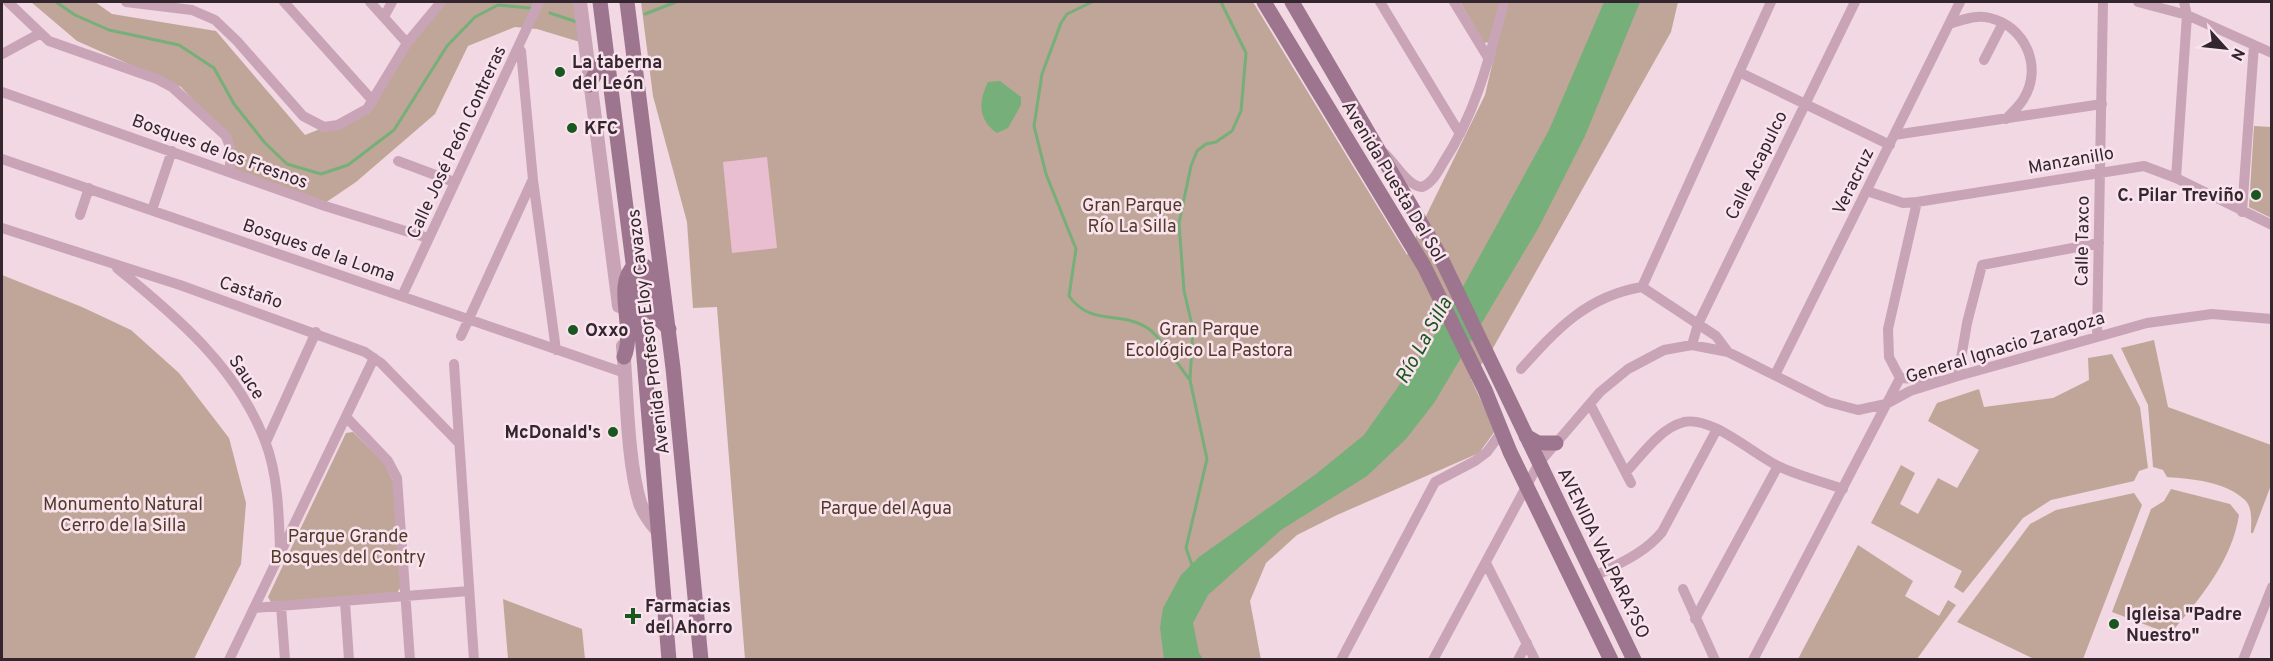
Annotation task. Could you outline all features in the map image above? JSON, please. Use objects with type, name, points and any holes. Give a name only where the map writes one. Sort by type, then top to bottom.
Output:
[{"type":"main road","name":"Avenida Profesor Eloy Cavazos","points":[[600,2],[634,266],[669,660]]},
{"type":"main road","name":"Avenida Profesor Eloy Cavazos","points":[[627,2],[669,329],[701,660]]},
{"type":"main road","name":"Avenida Puesta Del Sol","points":[[1264,2],[1424,266],[1485,390],[1502,433],[1527,485]]},
{"type":"main road","name":"Avenida Puesta Del Sol","points":[[1292,2],[1438,254],[1539,463]]},
{"type":"main road","points":[[590,85],[606,54]]},
{"type":"main road","points":[[624,357],[629,334],[624,285],[634,266],[645,266],[649,270],[654,314],[669,329]]},
{"type":"main road","points":[[1526,436],[1538,443],[1556,443]]},
{"type":"main road","name":"AVENIDA VALPARA?SO","points":[[1539,463],[1634,660]]},
{"type":"main road","points":[[1527,485],[1611,660]]},
{"type":"street","points":[[8,2],[39,34],[55,44],[96,56],[172,87],[226,136],[230,147],[230,172]]},
{"type":"street","points":[[126,2],[192,10],[215,20],[303,116],[319,126],[338,125],[367,109],[407,42],[441,2]]},
{"type":"street","points":[[284,2],[373,101]]},
{"type":"street","points":[[370,2],[407,42]]},
{"type":"street","points":[[384,17],[392,2]]},
{"type":"street","name":"Calle José Peón Contreras","points":[[402,296],[539,2]]},
{"type":"street","points":[[580,2],[618,296],[640,502],[647,518],[657,530]]},
{"type":"street","points":[[1380,2],[1460,134]]},
{"type":"street","points":[[1454,2],[1490,61]]},
{"type":"street","points":[[1377,148],[1392,160],[1413,184],[1422,187],[1438,171],[1460,134],[1490,61],[1504,2]]},
{"type":"street","points":[[1521,369],[1569,320],[1597,300],[1642,287],[1771,2]]},
{"type":"street","name":"Calle Acapulco","points":[[1692,345],[1698,324],[1855,2]]},
{"type":"street","name":"Veracruz","points":[[1775,375],[1960,2]]},
{"type":"street","name":"Calle Taxco","points":[[2097,337],[2103,2]]},
{"type":"street","points":[[2138,2],[2187,15],[2271,53]]},
{"type":"street","points":[[2176,178],[2187,15],[2184,2]]},
{"type":"street","points":[[1949,24],[1977,17],[1990,18],[2003,23],[2024,40],[2031,56],[2033,72],[2024,98],[2006,119]]},
{"type":"street","points":[[1984,60],[2003,23]]},
{"type":"street","points":[[2,54],[39,34]]},
{"type":"street","points":[[2242,212],[2254,45]]},
{"type":"street","points":[[519,48],[533,180],[556,350]]},
{"type":"street","points":[[1739,72],[1804,103],[1892,140],[2102,104]]},
{"type":"street","name":"Bosques de los Fresnos","points":[[2,92],[428,238]]},
{"type":"street","points":[[152,210],[172,151]]},
{"type":"street","name":"Bosques de la Loma","points":[[2,159],[626,373]]},
{"type":"street","points":[[398,161],[454,182]]},
{"type":"street","name":"Manzanillo","points":[[1867,191],[1903,203],[1917,202],[2144,166],[2176,178],[2271,225]]},
{"type":"street","points":[[461,336],[533,180]]},
{"type":"street","points":[[80,215],[89,188]]},
{"type":"street","points":[[1900,378],[1889,357],[1888,329],[1917,202]]},
{"type":"street","name":"Castaño","points":[[2,228],[316,332],[374,358],[458,442]]},
{"type":"street","points":[[1958,376],[1967,323],[1982,265],[2099,243]]},
{"type":"street","name":"Sauce","points":[[112,264],[194,334],[239,391],[266,442],[279,514],[280,550]]},
{"type":"street","name":"General Ignacio Zaragoza","points":[[1642,287],[1720,339],[1728,352],[1844,408],[1869,409],[1943,380],[2147,323],[2189,315],[2232,314],[2271,319]]},
{"type":"street","points":[[266,442],[316,332]]},
{"type":"street","points":[[1433,660],[1539,463],[1612,381],[1628,369],[1664,350],[1692,345],[1728,352]]},
{"type":"street","points":[[229,660],[374,358]]},
{"type":"street","points":[[454,364],[474,660]]},
{"type":"street","points":[[1900,378],[1943,380]]},
{"type":"street","points":[[1753,660],[1900,378]]},
{"type":"street","points":[[1590,404],[1631,483]]},
{"type":"street","points":[[347,418],[388,461],[397,478],[401,504],[410,660]]},
{"type":"street","points":[[1626,472],[1660,436],[1675,425],[1691,421],[1717,429],[1778,466],[1843,489]]},
{"type":"street","points":[[1593,577],[1643,550],[1653,542],[1662,531],[1717,429]]},
{"type":"street","points":[[1341,660],[1435,482],[1475,461],[1487,452],[1502,433]]},
{"type":"street","points":[[1695,619],[1778,466]]},
{"type":"street","points":[[1486,563],[1535,660]]},
{"type":"street","points":[[2243,660],[2271,586]]},
{"type":"street","points":[[1683,589],[1715,660]]},
{"type":"street","points":[[254,608],[469,591]]},
{"type":"street","points":[[345,602],[349,660]]},
{"type":"street","points":[[281,606],[285,660]]},
{"type":"street","points":[[1518,660],[1527,644]]},
{"type":"green space","points":[[31,2],[95,2],[112,14],[216,31],[305,135],[370,109],[409,46],[445,2],[576,2],[580,42],[537,29],[515,27],[468,46],[435,114],[356,182],[325,203],[232,171],[228,138],[181,87],[77,41]]},
{"type":"green space","name":"Gran Parque Ecológico La Pastora","points":[[641,2],[1253,2],[1407,255],[1485,95],[1507,2],[1678,2],[1671,32],[1493,348],[1471,379],[1495,431],[1479,453],[1337,515],[1297,535],[1266,563],[1250,601],[1261,660],[745,659],[717,307],[693,308],[687,222],[653,96]]},
{"type":"green space","points":[[1460,2],[1500,2],[1490,42],[1484,43]]},
{"type":"green space","points":[[2254,126],[2271,127],[2271,218],[2249,207]]},
{"type":"green space","name":"Monumento Natural Cerro de la Silla","points":[[2,275],[82,307],[131,330],[179,373],[229,438],[246,503],[241,564],[194,659],[2,659]]},
{"type":"green space","points":[[2154,340],[2168,407],[2271,445],[2271,485],[2253,533],[2251,533],[2248,503],[2237,494],[2208,482],[2167,477],[2163,470],[2153,467],[2148,405],[2121,348]]},
{"type":"green space","points":[[2112,354],[2140,407],[2148,468],[2139,471],[2134,481],[2051,500],[2023,518],[1963,593],[1954,587],[1962,571],[1871,523],[1901,465],[1915,473],[1900,504],[1918,514],[1938,478],[1957,488],[1979,450],[1928,421],[1937,403],[1979,389],[1984,407],[2053,398],[2089,380],[2088,358]]},
{"type":"green space","name":"Parque Grande Bosques del Contry","points":[[353,432],[384,463],[393,481],[402,585],[397,593],[271,602],[268,597],[346,433]]},
{"type":"green space","points":[[2171,489],[2230,504],[2239,515],[2222,564],[2203,594],[2170,634],[2112,612],[2151,509],[2164,501]]},
{"type":"green space","points":[[2134,493],[2142,505],[2083,659],[2034,659],[1957,622],[2030,524],[2056,510]]},
{"type":"green space","points":[[1858,545],[1913,581],[1905,596],[1939,616],[1948,600],[1956,605],[1917,659],[1798,659]]},
{"type":"green space","points":[[503,599],[582,629],[585,659],[508,659]]},
{"type":"shaded area","points":[[1604,2],[1640,2],[1585,136],[1539,227],[1434,403],[1406,439],[1367,476],[1281,530],[1208,595],[1193,623],[1199,653],[1203,659],[1164,660],[1160,627],[1163,608],[1181,575],[1199,557],[1316,474],[1364,435],[1443,323],[1549,130]]},
{"type":"shaded area","points":[[1000,81],[1021,97],[1021,105],[1008,128],[997,133],[986,122],[981,103],[988,82]]},
{"type":"shaded area","points":[[767,157],[777,248],[732,253],[723,162]]},
{"type":"waterway","points":[[56,2],[75,15],[109,30],[179,45],[214,68],[234,104],[265,143],[287,164],[321,174],[348,165],[394,130],[447,46],[475,17],[498,5],[530,8]]},
{"type":"waterway","points":[[645,14],[676,2]]},
{"type":"waterway","points":[[1092,2],[1067,14],[1061,23],[1042,74],[1034,126],[1046,174],[1076,249],[1069,296],[1087,312],[1139,323],[1149,329],[1165,346],[1190,380]]},
{"type":"waterway","points":[[1192,565],[1186,548],[1207,459],[1190,380],[1193,329],[1184,291],[1179,223],[1191,166],[1197,151],[1232,131],[1241,111],[1246,53],[1221,2]]},
{"type":"waterway","points":[[550,13],[577,22]]},
{"type":"place","name":"La taberna del León","points":[[560,72]]},
{"type":"place","name":"KFC","points":[[572,128]]},
{"type":"place","name":"C. Pilar Treviño","points":[[2256,195]]},
{"type":"place","name":"Oxxo","points":[[573,330]]},
{"type":"place","name":"McDonald's","points":[[613,432]]},
{"type":"place","name":"Farmacias del Ahorro","points":[[633,616]]},
{"type":"place","name":"Igleisa \"Padre Nuestro\"","points":[[2114,624]]},
{"type":"park label","name":"Gran Parque Río La Silla","points":[[1132,215]]},
{"type":"park label","name":"Parque del Agua","points":[[886,508]]},
{"type":"water label","name":"Río La Silla","points":[[1423,340]]}]
